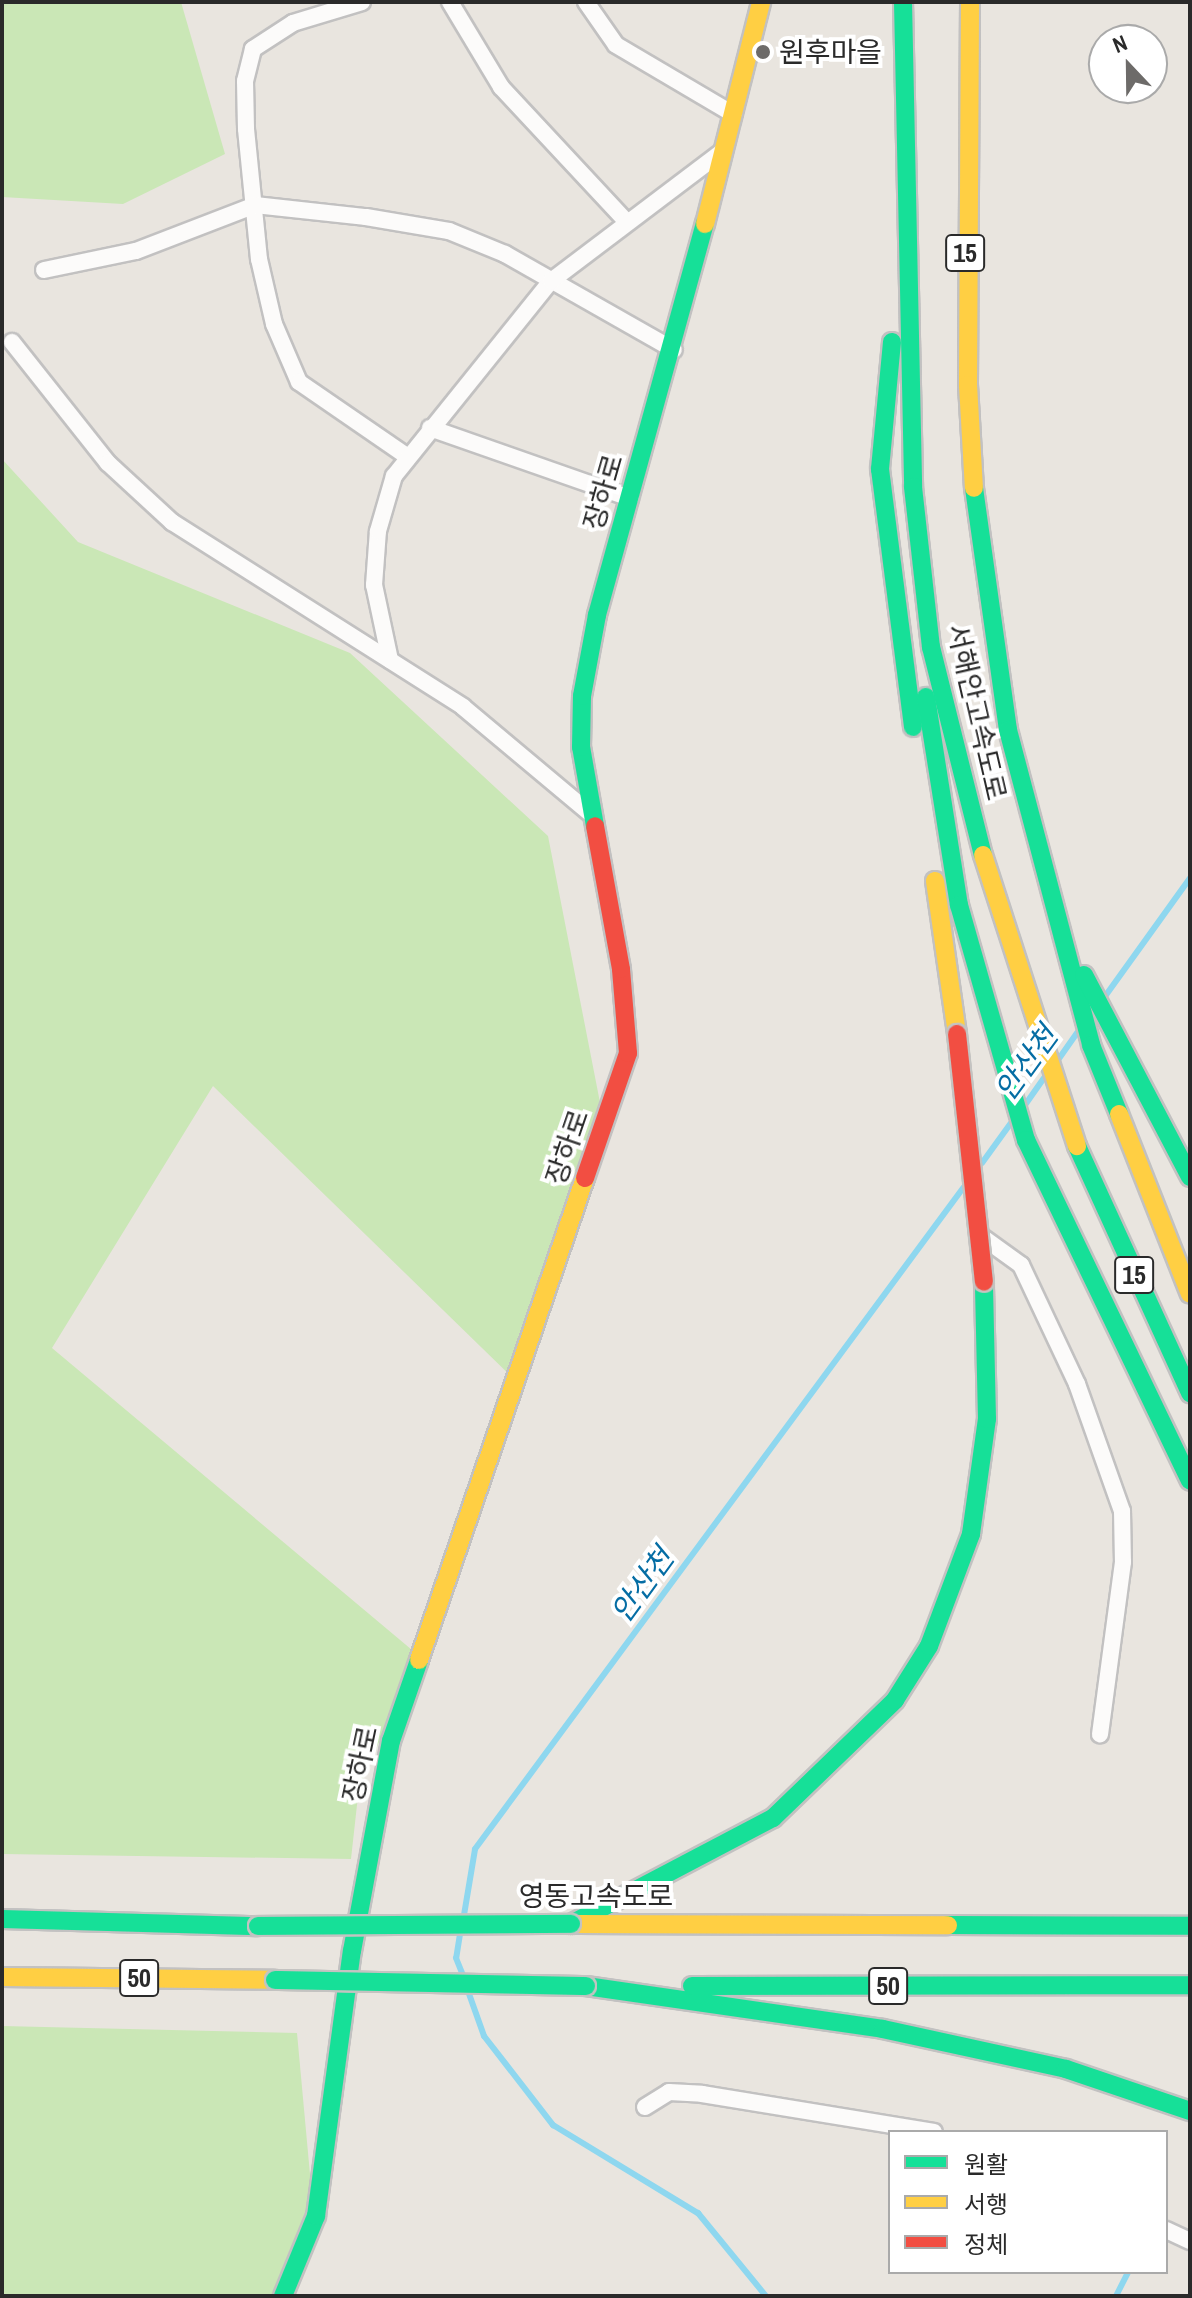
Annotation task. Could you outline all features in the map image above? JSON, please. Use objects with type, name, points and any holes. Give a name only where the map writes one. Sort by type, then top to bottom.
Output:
[{"type":"main road","name":"장하로","points":[[283,2296],[316,2216],[352,1951],[391,1741],[628,1053],[621,969],[581,747],[582,696],[630,498],[674,350],[761,2]]},
{"type":"main road","name":"서해안고속도로","points":[[903,2],[905,212],[916,539],[960,778],[1015,964],[1081,1156],[1190,1393]]},
{"type":"main road","name":"서해안고속도로","points":[[970,2],[965,266],[975,503],[985,591],[1008,730],[1056,924],[1115,1116],[1190,1294]]},
{"type":"main road","points":[[571,1924],[773,1818],[854,1746],[902,1689],[929,1646],[971,1534],[987,1419],[984,1282],[957,1034],[884,522],[880,469],[905,212]]},
{"type":"main road","points":[[916,539],[933,769],[985,1012],[1048,1194],[1190,1481]]},
{"type":"main road","points":[[1056,924],[1190,1177]]},
{"type":"main road","points":[[1091,1924],[1190,1912]]},
{"type":"main road","name":"영동고속도로","points":[[2,1919],[258,1926],[1190,1926]]},
{"type":"main road","name":"50","points":[[2,1977],[586,1986],[1190,1985]]},
{"type":"main road","points":[[586,1986],[883,2029],[1066,2069],[1190,2111]]},
{"type":"street","points":[[362,2],[293,23],[253,49],[245,81],[255,205],[274,324],[299,382],[408,457]]},
{"type":"street","points":[[450,2],[501,87],[626,221]]},
{"type":"street","points":[[586,2],[616,45],[733,114]]},
{"type":"street","points":[[390,660],[374,585],[378,531],[394,476],[551,281],[626,221],[725,149]]},
{"type":"street","points":[[44,270],[136,251],[255,205],[449,231],[551,281],[674,350]]},
{"type":"street","points":[[12,342],[108,463],[172,522],[463,707],[592,815]]},
{"type":"street","points":[[430,428],[630,498]]},
{"type":"street","points":[[973,1231],[1021,1265],[1077,1384],[1122,1511],[1123,1562],[1100,1734]]},
{"type":"street","points":[[645,2107],[669,2092],[702,2094],[922,2130]]},
{"type":"street","points":[[1168,2231],[1190,2241]]},
{"type":"green space","points":[[2,2],[181,2],[225,154],[123,204],[2,197]]},
{"type":"green space","points":[[2,459],[78,542],[350,653],[548,836],[604,1123],[521,1386],[213,1086],[52,1348],[418,1655],[359,1787],[351,1859],[2,1854]]},
{"type":"green space","points":[[2,2026],[297,2033],[313,2207],[277,2296],[2,2296]]},
{"type":"waterway","name":"안산천","points":[[1106,995],[1190,878]]},
{"type":"waterway","name":"안산천","points":[[1058,1060],[1077,1033]]},
{"type":"waterway","name":"안산천","points":[[1025,1105],[1044,1078]]},
{"type":"waterway","name":"안산천","points":[[982,1163],[1011,1123]]},
{"type":"waterway","name":"안산천","points":[[464,1915],[475,1849],[963,1188]]},
{"type":"waterway","name":"안산천","points":[[460,1934],[456,1958],[462,1973]]},
{"type":"waterway","name":"안산천","points":[[468,1991],[484,2036],[553,2125],[698,2213],[766,2296]]},
{"type":"waterway","points":[[1116,2296],[1127,2274]]},
{"type":"traffic: fast","points":[[903,2],[913,487],[931,647],[983,855]]},
{"type":"traffic: fast","points":[[595,826],[581,747],[582,696],[597,615],[705,224]]},
{"type":"traffic: fast","points":[[892,342],[880,469],[913,727]]},
{"type":"traffic: fast","points":[[974,488],[1008,730],[1091,1045],[1119,1114]]},
{"type":"traffic: fast","points":[[926,697],[959,905],[1026,1140],[1190,1481]]},
{"type":"traffic: fast","points":[[1084,975],[1190,1177]]},
{"type":"traffic: fast","points":[[1077,1146],[1190,1393]]},
{"type":"traffic: fast","points":[[571,1924],[773,1818],[895,1700],[929,1646],[971,1534],[987,1419],[984,1282]]},
{"type":"traffic: fast","points":[[283,2296],[316,2216],[352,1951],[391,1741],[419,1660]]},
{"type":"traffic: fast","points":[[2,1919],[258,1926]]},
{"type":"traffic: fast","points":[[258,1926],[571,1924]]},
{"type":"traffic: fast","points":[[948,1925],[1190,1926]]},
{"type":"traffic: fast","points":[[275,1980],[586,1986]]},
{"type":"traffic: fast","points":[[692,1986],[1190,1985]]},
{"type":"traffic: fast","points":[[586,1986],[883,2029],[1066,2069],[1190,2111]]},
{"type":"traffic: slow","points":[[705,224],[761,2]]},
{"type":"traffic: slow","points":[[970,2],[968,385],[974,488]]},
{"type":"traffic: slow","points":[[983,855],[1077,1146]]},
{"type":"traffic: slow","points":[[935,881],[957,1034]]},
{"type":"traffic: slow","points":[[1119,1114],[1190,1294]]},
{"type":"traffic: slow","points":[[419,1660],[585,1178]]},
{"type":"traffic: slow","points":[[576,1924],[948,1925]]},
{"type":"traffic: slow","points":[[2,1977],[275,1980]]},
{"type":"traffic: jam","points":[[585,1178],[628,1053],[621,969],[595,826]]},
{"type":"traffic: jam","points":[[957,1034],[984,1282]]},
{"type":"place","name":"원후마을","points":[[763,52]]}]
